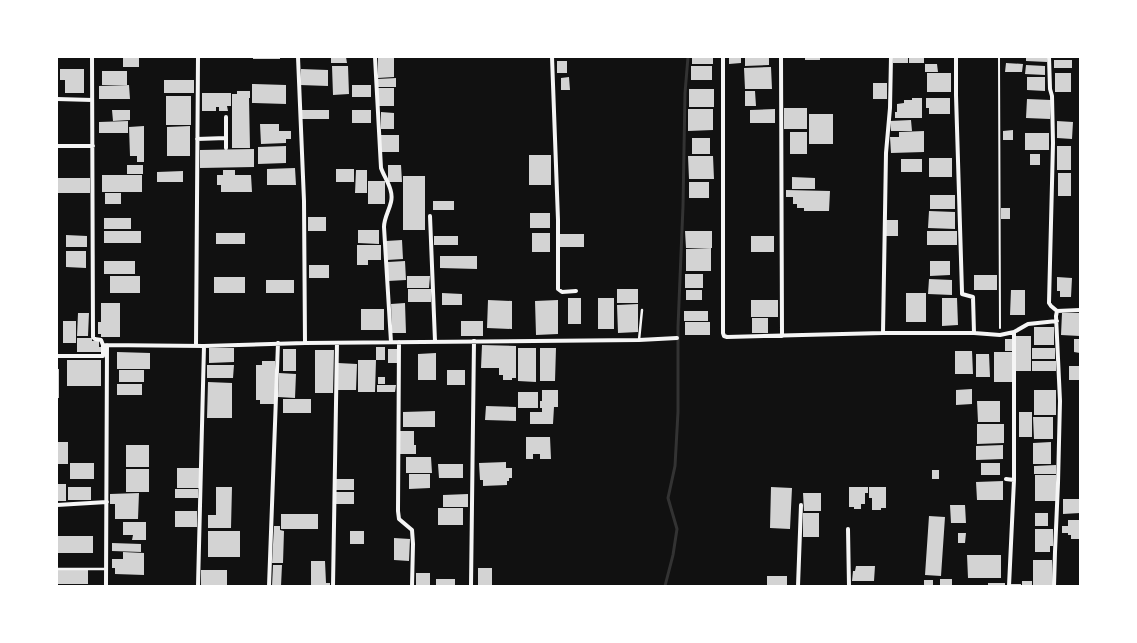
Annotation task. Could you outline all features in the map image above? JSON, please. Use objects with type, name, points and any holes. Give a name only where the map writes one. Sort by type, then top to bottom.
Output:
[{"type":"street","points":[[92,57],[93,337],[101,340],[105,345],[107,502],[106,586]]},
{"type":"street","points":[[196,346],[198,57]]},
{"type":"street","points":[[298,57],[304,201],[305,342]]},
{"type":"street","points":[[375,57],[381,168],[389,186],[392,200],[384,220],[391,342]]},
{"type":"street","points":[[552,57],[558,220],[558,289],[562,292],[576,291]]},
{"type":"street","points":[[723,57],[724,336],[883,333],[974,333],[1000,335],[1014,332],[1028,324],[1057,321]]},
{"type":"street","points":[[781,57],[782,336]]},
{"type":"street","points":[[883,333],[886,153],[890,108],[891,57]]},
{"type":"street","points":[[956,57],[962,294],[973,297],[974,333]]},
{"type":"street","points":[[1049,57],[1050,89],[1052,96],[1053,144],[1049,303],[1057,311],[1080,310]]},
{"type":"street","points":[[57,100],[92,100]]},
{"type":"street","points":[[226,117],[226,148]]},
{"type":"street","points":[[197,139],[226,138]]},
{"type":"street","points":[[57,146],[93,146]]},
{"type":"street","points":[[430,216],[435,341]]},
{"type":"street","points":[[1054,586],[1060,401],[1057,311]]},
{"type":"street","points":[[1010,586],[1014,480],[1014,332]]},
{"type":"street","points":[[105,345],[204,346],[305,342],[639,340],[677,338]]},
{"type":"street","points":[[470,586],[474,341]]},
{"type":"street","points":[[399,342],[398,511],[399,519],[412,530],[412,586]]},
{"type":"street","points":[[269,586],[278,343]]},
{"type":"street","points":[[334,586],[337,343]]},
{"type":"street","points":[[57,356],[103,356],[105,345]]},
{"type":"street","points":[[198,586],[204,346]]},
{"type":"street","points":[[1006,480],[1014,480]]},
{"type":"street","points":[[57,505],[107,502]]},
{"type":"street","points":[[798,586],[801,505]]},
{"type":"street","points":[[848,529],[849,586]]},
{"type":"lane","points":[[639,340],[642,310]]},
{"type":"lane","points":[[57,568],[106,568]]},
{"type":"path","points":[[999,57],[1000,335]]},
{"type":"building","points":[[123,57],[139,57],[139,67],[123,67]]},
{"type":"building","points":[[253,57],[280,57],[280,59],[253,59]]},
{"type":"building","points":[[331,57],[346,57],[347,63],[331,63]]},
{"type":"building","points":[[692,57],[713,57],[713,64],[692,64]]},
{"type":"building","points":[[729,57],[741,57],[741,63],[729,64]]},
{"type":"building","points":[[745,57],[769,57],[769,65],[745,66]]},
{"type":"building","points":[[805,57],[820,57],[820,60],[805,60]]},
{"type":"building","points":[[893,57],[908,57],[908,63],[893,63]]},
{"type":"building","points":[[909,57],[924,57],[924,63],[909,63]]},
{"type":"building","points":[[1026,57],[1047,57],[1047,62],[1026,61]]},
{"type":"building","points":[[378,58],[394,58],[394,77],[378,78]]},
{"type":"building","points":[[1054,60],[1072,60],[1072,68],[1054,68]]},
{"type":"building","points":[[557,61],[567,61],[567,73],[557,73]]},
{"type":"building","points":[[1006,63],[1023,64],[1022,72],[1005,72]]},
{"type":"building","points":[[925,64],[937,64],[938,72],[925,72]]},
{"type":"building","points":[[1026,65],[1045,66],[1045,75],[1025,74]]},
{"type":"building","points":[[332,66],[348,66],[349,94],[333,95]]},
{"type":"building","points":[[691,66],[712,66],[712,80],[691,80]]},
{"type":"building","points":[[771,67],[772,89],[745,89],[744,68]]},
{"type":"building","points":[[60,69],[84,69],[84,93],[65,93],[65,80],[60,80]]},
{"type":"building","points":[[301,69],[328,70],[328,86],[300,85]]},
{"type":"building","points":[[102,71],[127,71],[127,85],[102,85]]},
{"type":"building","points":[[927,73],[951,73],[951,92],[927,92]]},
{"type":"building","points":[[1055,73],[1071,73],[1071,92],[1055,92]]},
{"type":"building","points":[[569,77],[570,90],[561,90],[561,78]]},
{"type":"building","points":[[1027,77],[1045,77],[1045,91],[1027,90]]},
{"type":"building","points":[[396,78],[396,87],[377,87],[377,79]]},
{"type":"building","points":[[164,80],[194,80],[194,93],[164,93]]},
{"type":"building","points":[[873,83],[887,83],[887,99],[873,99]]},
{"type":"building","points":[[252,84],[286,85],[286,104],[252,103]]},
{"type":"building","points":[[129,85],[130,99],[99,99],[99,86]]},
{"type":"building","points":[[352,85],[371,85],[371,97],[352,97]]},
{"type":"building","points":[[378,88],[394,88],[394,106],[378,106]]},
{"type":"building","points":[[689,89],[714,89],[714,107],[689,107]]},
{"type":"building","points":[[237,91],[250,91],[250,148],[232,148],[232,94],[237,94]]},
{"type":"building","points":[[745,91],[755,91],[756,106],[745,106]]},
{"type":"building","points":[[202,93],[231,93],[231,106],[227,106],[228,111],[219,111],[219,107],[216,107],[216,111],[202,111]]},
{"type":"building","points":[[166,96],[191,96],[191,125],[166,125]]},
{"type":"building","points":[[912,98],[922,98],[922,118],[895,118],[897,104],[904,103],[904,100],[912,100]]},
{"type":"building","points":[[926,98],[950,98],[950,114],[929,114],[929,108],[926,108]]},
{"type":"building","points":[[1027,99],[1051,100],[1050,119],[1026,118]]},
{"type":"building","points":[[784,108],[807,108],[807,129],[784,129]]},
{"type":"building","points":[[688,109],[713,109],[713,130],[688,131]]},
{"type":"building","points":[[775,109],[775,123],[750,123],[750,110]]},
{"type":"building","points":[[112,110],[130,110],[130,120],[113,121]]},
{"type":"building","points":[[302,110],[329,110],[329,119],[302,119]]},
{"type":"building","points":[[352,110],[371,110],[371,123],[352,123]]},
{"type":"building","points":[[381,112],[394,113],[394,129],[381,129]]},
{"type":"building","points":[[809,114],[833,114],[833,144],[809,144]]},
{"type":"building","points":[[911,120],[912,131],[891,131],[890,121]]},
{"type":"building","points":[[128,121],[128,133],[99,133],[99,122]]},
{"type":"building","points":[[1057,121],[1073,122],[1072,139],[1057,138]]},
{"type":"building","points":[[260,124],[279,124],[279,131],[291,131],[291,139],[286,139],[286,143],[261,144]]},
{"type":"building","points":[[144,126],[144,162],[137,162],[137,156],[130,156],[129,127]]},
{"type":"building","points":[[190,126],[190,156],[167,156],[167,127]]},
{"type":"building","points":[[1013,130],[1013,140],[1003,140],[1003,131]]},
{"type":"building","points":[[924,131],[924,152],[891,153],[890,137],[899,137],[899,132]]},
{"type":"building","points":[[790,132],[807,132],[807,154],[790,154]]},
{"type":"building","points":[[1025,133],[1049,133],[1049,150],[1025,150]]},
{"type":"building","points":[[381,135],[399,135],[399,152],[381,152]]},
{"type":"building","points":[[692,138],[710,138],[710,154],[692,154]]},
{"type":"building","points":[[286,146],[286,163],[258,164],[258,147]]},
{"type":"building","points":[[1057,146],[1071,146],[1071,170],[1057,170]]},
{"type":"building","points":[[254,149],[254,167],[200,168],[200,150]]},
{"type":"building","points":[[1030,154],[1040,154],[1040,165],[1030,165]]},
{"type":"building","points":[[529,155],[551,155],[551,185],[529,185]]},
{"type":"building","points":[[688,156],[713,156],[714,179],[689,179]]},
{"type":"building","points":[[929,158],[952,158],[952,177],[929,177]]},
{"type":"building","points":[[901,159],[922,159],[922,172],[901,172]]},
{"type":"building","points":[[127,165],[143,165],[143,174],[127,174]]},
{"type":"building","points":[[388,165],[401,165],[402,182],[388,182]]},
{"type":"building","points":[[295,168],[296,185],[267,185],[267,169]]},
{"type":"building","points":[[336,169],[354,169],[354,182],[336,182]]},
{"type":"building","points":[[223,170],[235,170],[235,175],[251,175],[252,192],[221,192],[221,185],[217,185],[217,175],[223,175]]},
{"type":"building","points":[[356,170],[367,170],[367,193],[355,193]]},
{"type":"building","points":[[183,171],[183,182],[157,182],[157,172]]},
{"type":"building","points":[[1058,173],[1071,173],[1071,196],[1058,196]]},
{"type":"building","points":[[102,175],[142,175],[142,192],[102,192]]},
{"type":"building","points":[[403,176],[425,176],[425,230],[403,230]]},
{"type":"building","points":[[792,177],[815,178],[815,189],[792,189]]},
{"type":"building","points":[[57,178],[90,178],[90,193],[57,193]]},
{"type":"building","points":[[368,181],[385,181],[385,204],[368,204]]},
{"type":"building","points":[[689,182],[709,182],[709,198],[689,198]]},
{"type":"building","points":[[786,190],[830,191],[829,211],[804,211],[804,208],[797,208],[797,204],[793,204],[793,197],[786,197]]},
{"type":"building","points":[[105,193],[121,193],[121,204],[105,204]]},
{"type":"building","points":[[930,195],[955,195],[955,209],[930,209]]},
{"type":"building","points":[[433,201],[454,201],[454,210],[433,210]]},
{"type":"building","points":[[1001,208],[1010,208],[1010,219],[1001,219]]},
{"type":"building","points":[[929,211],[955,212],[955,229],[928,228]]},
{"type":"building","points":[[530,213],[550,213],[550,228],[530,228]]},
{"type":"building","points":[[308,217],[326,217],[326,231],[308,231]]},
{"type":"building","points":[[104,218],[131,218],[131,229],[104,229]]},
{"type":"building","points":[[886,220],[898,220],[898,236],[886,236]]},
{"type":"building","points":[[358,230],[379,230],[379,244],[358,243]]},
{"type":"building","points":[[104,231],[141,231],[141,243],[104,243]]},
{"type":"building","points":[[685,231],[712,231],[712,248],[686,248]]},
{"type":"building","points":[[927,231],[957,231],[957,245],[927,245]]},
{"type":"building","points":[[216,233],[245,233],[245,244],[216,244]]},
{"type":"building","points":[[532,233],[550,233],[550,252],[532,252]]},
{"type":"building","points":[[560,234],[584,234],[584,247],[560,247]]},
{"type":"building","points":[[66,235],[87,236],[87,247],[66,247]]},
{"type":"building","points":[[434,236],[458,236],[458,245],[434,245]]},
{"type":"building","points":[[751,236],[774,236],[774,252],[751,252]]},
{"type":"building","points":[[402,240],[403,259],[387,260],[386,241]]},
{"type":"building","points":[[357,245],[381,245],[381,260],[368,260],[368,265],[357,265]]},
{"type":"building","points":[[711,248],[711,271],[686,271],[686,249]]},
{"type":"building","points":[[66,251],[86,251],[86,268],[66,267]]},
{"type":"building","points":[[440,256],[477,256],[477,269],[440,268]]},
{"type":"building","points":[[104,261],[135,261],[135,274],[104,274]]},
{"type":"building","points":[[405,261],[406,280],[388,281],[388,262]]},
{"type":"building","points":[[930,261],[950,261],[950,275],[930,276]]},
{"type":"building","points":[[309,265],[329,265],[329,278],[309,278]]},
{"type":"building","points":[[685,274],[703,274],[703,288],[685,288]]},
{"type":"building","points":[[974,275],[997,275],[997,290],[974,290]]},
{"type":"building","points":[[110,276],[140,276],[140,293],[110,293]]},
{"type":"building","points":[[407,276],[430,276],[429,288],[407,288]]},
{"type":"building","points":[[214,277],[245,277],[245,293],[214,293]]},
{"type":"building","points":[[1057,277],[1072,278],[1071,297],[1060,297],[1060,291],[1057,291]]},
{"type":"building","points":[[929,279],[952,280],[952,295],[928,294]]},
{"type":"building","points":[[266,280],[294,280],[294,293],[266,293]]},
{"type":"building","points":[[408,289],[431,289],[431,302],[408,302]]},
{"type":"building","points":[[617,289],[638,289],[638,303],[617,303]]},
{"type":"building","points":[[686,290],[702,290],[702,300],[686,300]]},
{"type":"building","points":[[1011,290],[1025,290],[1025,315],[1010,315]]},
{"type":"building","points":[[442,293],[462,294],[462,305],[442,305]]},
{"type":"building","points":[[906,293],[926,293],[926,322],[906,322]]},
{"type":"building","points":[[568,298],[581,298],[581,324],[568,324]]},
{"type":"building","points":[[598,298],[614,298],[614,329],[598,329]]},
{"type":"building","points":[[942,298],[957,298],[958,325],[942,326]]},
{"type":"building","points":[[488,300],[512,301],[512,329],[487,328]]},
{"type":"building","points":[[558,300],[558,334],[536,335],[535,301]]},
{"type":"building","points":[[751,300],[778,300],[778,317],[751,317]]},
{"type":"building","points":[[101,303],[120,303],[120,337],[101,337],[101,334],[98,334],[98,322],[101,322]]},
{"type":"building","points":[[405,303],[406,333],[392,333],[391,304]]},
{"type":"building","points":[[638,304],[638,332],[618,333],[617,305]]},
{"type":"building","points":[[361,309],[384,309],[384,330],[361,330]]},
{"type":"building","points":[[684,311],[708,311],[708,321],[684,321]]},
{"type":"building","points":[[78,313],[89,313],[88,336],[77,336]]},
{"type":"building","points":[[1062,313],[1080,313],[1080,336],[1061,335]]},
{"type":"building","points":[[752,318],[768,318],[768,333],[752,333]]},
{"type":"building","points":[[63,321],[76,321],[76,343],[63,343]]},
{"type":"building","points":[[461,321],[483,321],[483,336],[461,336]]},
{"type":"building","points":[[685,322],[710,322],[710,335],[685,335]]},
{"type":"building","points":[[1034,327],[1054,327],[1054,345],[1034,345]]},
{"type":"building","points":[[1016,336],[1031,336],[1031,371],[1016,371]]},
{"type":"building","points":[[77,338],[92,338],[92,341],[99,341],[101,352],[77,352]]},
{"type":"building","points":[[1005,339],[1012,339],[1012,351],[1005,351]]},
{"type":"building","points":[[1074,339],[1080,339],[1080,353],[1074,352]]},
{"type":"building","points":[[482,345],[516,346],[516,378],[512,378],[512,380],[503,380],[503,375],[499,375],[499,368],[481,368]]},
{"type":"building","points":[[376,347],[385,347],[385,360],[376,360]]},
{"type":"building","points":[[209,348],[234,348],[234,362],[209,363]]},
{"type":"building","points":[[518,348],[536,348],[536,382],[518,381]]},
{"type":"building","points":[[540,348],[556,348],[555,381],[540,381]]},
{"type":"building","points":[[1032,348],[1055,348],[1055,359],[1032,359]]},
{"type":"building","points":[[283,349],[296,349],[296,371],[283,371]]},
{"type":"building","points":[[388,349],[398,349],[398,363],[388,363]]},
{"type":"building","points":[[315,350],[334,350],[333,393],[315,393]]},
{"type":"building","points":[[955,351],[972,351],[973,374],[955,374]]},
{"type":"building","points":[[117,352],[150,353],[150,369],[117,369]]},
{"type":"building","points":[[994,352],[1012,352],[1012,382],[994,382]]},
{"type":"building","points":[[436,353],[436,380],[418,380],[418,354]]},
{"type":"building","points":[[976,354],[989,354],[990,377],[976,377]]},
{"type":"building","points":[[67,360],[101,360],[101,386],[67,386]]},
{"type":"building","points":[[358,360],[376,360],[375,392],[358,392]]},
{"type":"building","points":[[262,361],[275,361],[275,404],[260,404],[260,400],[256,400],[256,365],[262,365]]},
{"type":"building","points":[[1032,361],[1056,361],[1056,371],[1032,371]]},
{"type":"building","points":[[338,363],[357,364],[356,390],[338,390]]},
{"type":"building","points":[[207,365],[234,365],[233,378],[207,378]]},
{"type":"building","points":[[1069,366],[1080,366],[1080,380],[1069,380]]},
{"type":"building","points":[[57,369],[59,369],[59,398],[57,398]]},
{"type":"building","points":[[119,370],[144,370],[144,382],[119,382]]},
{"type":"building","points":[[447,370],[465,370],[465,385],[447,385]]},
{"type":"building","points":[[279,373],[296,374],[295,398],[278,397]]},
{"type":"building","points":[[378,377],[385,377],[385,384],[378,384]]},
{"type":"building","points":[[208,382],[232,383],[232,418],[207,418]]},
{"type":"building","points":[[117,384],[142,384],[142,395],[117,395]]},
{"type":"building","points":[[377,385],[396,385],[395,392],[377,392]]},
{"type":"building","points":[[972,389],[972,404],[956,405],[956,390]]},
{"type":"building","points":[[542,390],[558,390],[558,407],[554,407],[553,424],[530,424],[530,412],[542,412],[542,408],[540,408],[540,401],[542,401]]},
{"type":"building","points":[[1034,390],[1056,390],[1056,415],[1034,415]]},
{"type":"building","points":[[518,392],[538,392],[538,408],[518,408]]},
{"type":"building","points":[[283,399],[311,399],[311,413],[283,413]]},
{"type":"building","points":[[977,401],[1000,401],[1000,422],[978,422]]},
{"type":"building","points":[[486,406],[516,407],[516,421],[485,420]]},
{"type":"building","points":[[435,411],[435,427],[403,427],[403,412]]},
{"type":"building","points":[[1019,412],[1032,412],[1032,437],[1019,437]]},
{"type":"building","points":[[1033,417],[1053,417],[1053,439],[1034,439]]},
{"type":"building","points":[[977,424],[1004,424],[1004,443],[977,444]]},
{"type":"building","points":[[400,431],[414,431],[414,445],[416,445],[416,454],[399,454]]},
{"type":"building","points":[[526,437],[550,437],[551,459],[540,459],[540,454],[533,454],[533,459],[526,459]]},
{"type":"building","points":[[57,442],[68,442],[68,464],[57,464]]},
{"type":"building","points":[[1051,442],[1051,464],[1033,464],[1033,443]]},
{"type":"building","points":[[126,445],[149,445],[149,467],[126,467]]},
{"type":"building","points":[[1003,445],[1003,459],[976,460],[976,446]]},
{"type":"building","points":[[406,457],[431,457],[432,473],[406,473]]},
{"type":"building","points":[[506,462],[506,468],[512,468],[512,478],[509,478],[507,485],[483,486],[483,480],[480,480],[479,463]]},
{"type":"building","points":[[70,463],[94,463],[94,479],[70,479]]},
{"type":"building","points":[[981,463],[1000,463],[1000,475],[981,475]]},
{"type":"building","points":[[438,464],[463,464],[463,478],[439,478]]},
{"type":"building","points":[[1056,465],[1056,474],[1034,474],[1034,466]]},
{"type":"building","points":[[177,468],[199,468],[199,488],[177,488]]},
{"type":"building","points":[[126,469],[149,469],[149,492],[126,492]]},
{"type":"building","points":[[932,470],[939,470],[939,479],[932,479]]},
{"type":"building","points":[[409,474],[430,474],[430,488],[409,489]]},
{"type":"building","points":[[1035,475],[1056,475],[1056,501],[1035,501]]},
{"type":"building","points":[[336,479],[354,479],[354,490],[336,490]]},
{"type":"building","points":[[1003,481],[1003,500],[977,500],[976,482]]},
{"type":"building","points":[[57,484],[66,484],[66,501],[57,501]]},
{"type":"building","points":[[68,487],[91,487],[91,500],[68,500]]},
{"type":"building","points":[[216,487],[232,487],[231,528],[208,528],[208,515],[216,515]]},
{"type":"building","points":[[771,487],[792,488],[790,529],[770,528]]},
{"type":"building","points":[[849,487],[868,487],[868,493],[865,493],[865,504],[861,504],[861,509],[849,507]]},
{"type":"building","points":[[869,487],[886,487],[886,508],[881,508],[881,510],[872,510],[872,498],[869,498]]},
{"type":"building","points":[[175,489],[198,489],[198,498],[175,498]]},
{"type":"building","points":[[335,492],[354,492],[354,504],[335,504]]},
{"type":"building","points":[[139,493],[138,519],[115,519],[115,504],[110,504],[110,494]]},
{"type":"building","points":[[803,493],[821,493],[821,511],[804,511]]},
{"type":"building","points":[[468,494],[468,507],[443,507],[443,495]]},
{"type":"building","points":[[1063,499],[1080,499],[1080,513],[1063,514]]},
{"type":"building","points":[[950,505],[965,505],[966,523],[951,523]]},
{"type":"building","points":[[438,508],[463,508],[463,525],[438,525]]},
{"type":"building","points":[[175,511],[197,511],[197,527],[175,527]]},
{"type":"building","points":[[803,513],[819,513],[819,537],[803,537]]},
{"type":"building","points":[[1035,513],[1048,513],[1048,526],[1035,526]]},
{"type":"building","points":[[281,514],[318,514],[318,529],[281,529]]},
{"type":"building","points":[[929,516],[945,517],[941,576],[925,575]]},
{"type":"building","points":[[1068,520],[1080,520],[1080,539],[1071,539],[1071,535],[1068,535],[1068,533],[1062,533],[1062,526],[1068,526]]},
{"type":"building","points":[[123,522],[146,522],[146,540],[132,540],[133,535],[123,535]]},
{"type":"building","points":[[274,526],[280,526],[280,530],[284,531],[283,563],[272,563]]},
{"type":"building","points":[[1035,529],[1053,529],[1053,546],[1050,546],[1050,552],[1035,552]]},
{"type":"building","points":[[208,531],[240,531],[240,557],[208,557]]},
{"type":"building","points":[[350,531],[364,531],[364,544],[350,544]]},
{"type":"building","points":[[958,533],[966,533],[965,543],[958,543]]},
{"type":"building","points":[[58,536],[93,536],[93,553],[58,553]]},
{"type":"building","points":[[394,538],[410,539],[409,561],[394,560]]},
{"type":"building","points":[[112,543],[141,544],[141,552],[112,551]]},
{"type":"building","points":[[123,552],[144,553],[144,575],[115,574],[115,568],[112,568],[112,559],[123,559]]},
{"type":"building","points":[[967,555],[1001,555],[1001,578],[968,578]]},
{"type":"building","points":[[1033,560],[1052,560],[1053,586],[1033,586]]},
{"type":"building","points":[[311,561],[325,561],[326,583],[330,583],[330,586],[311,586]]},
{"type":"building","points":[[273,565],[282,565],[281,586],[272,586]]},
{"type":"building","points":[[856,566],[875,566],[874,581],[852,581],[853,571],[855,571]]},
{"type":"building","points":[[478,568],[492,568],[492,586],[478,586]]},
{"type":"building","points":[[57,569],[88,569],[88,584],[57,584]]},
{"type":"building","points":[[201,570],[227,570],[227,586],[201,586]]},
{"type":"building","points":[[416,573],[430,573],[430,586],[416,586]]},
{"type":"building","points":[[767,576],[787,576],[787,586],[767,586]]},
{"type":"building","points":[[436,579],[455,579],[455,586],[436,586]]},
{"type":"building","points":[[940,579],[952,579],[952,586],[940,586]]},
{"type":"building","points":[[924,580],[933,580],[933,586],[924,586]]},
{"type":"building","points":[[1022,581],[1032,581],[1032,586],[1022,586]]},
{"type":"building","points":[[988,583],[1005,583],[1005,586],[988,586]]},
{"type":"building","points":[[1010,584],[1021,584],[1021,586],[1010,586]]},
{"type":"waterway","points":[[665,586],[673,555],[677,529],[668,498],[675,466],[678,412],[678,327],[683,206],[685,93],[688,57]]}]
